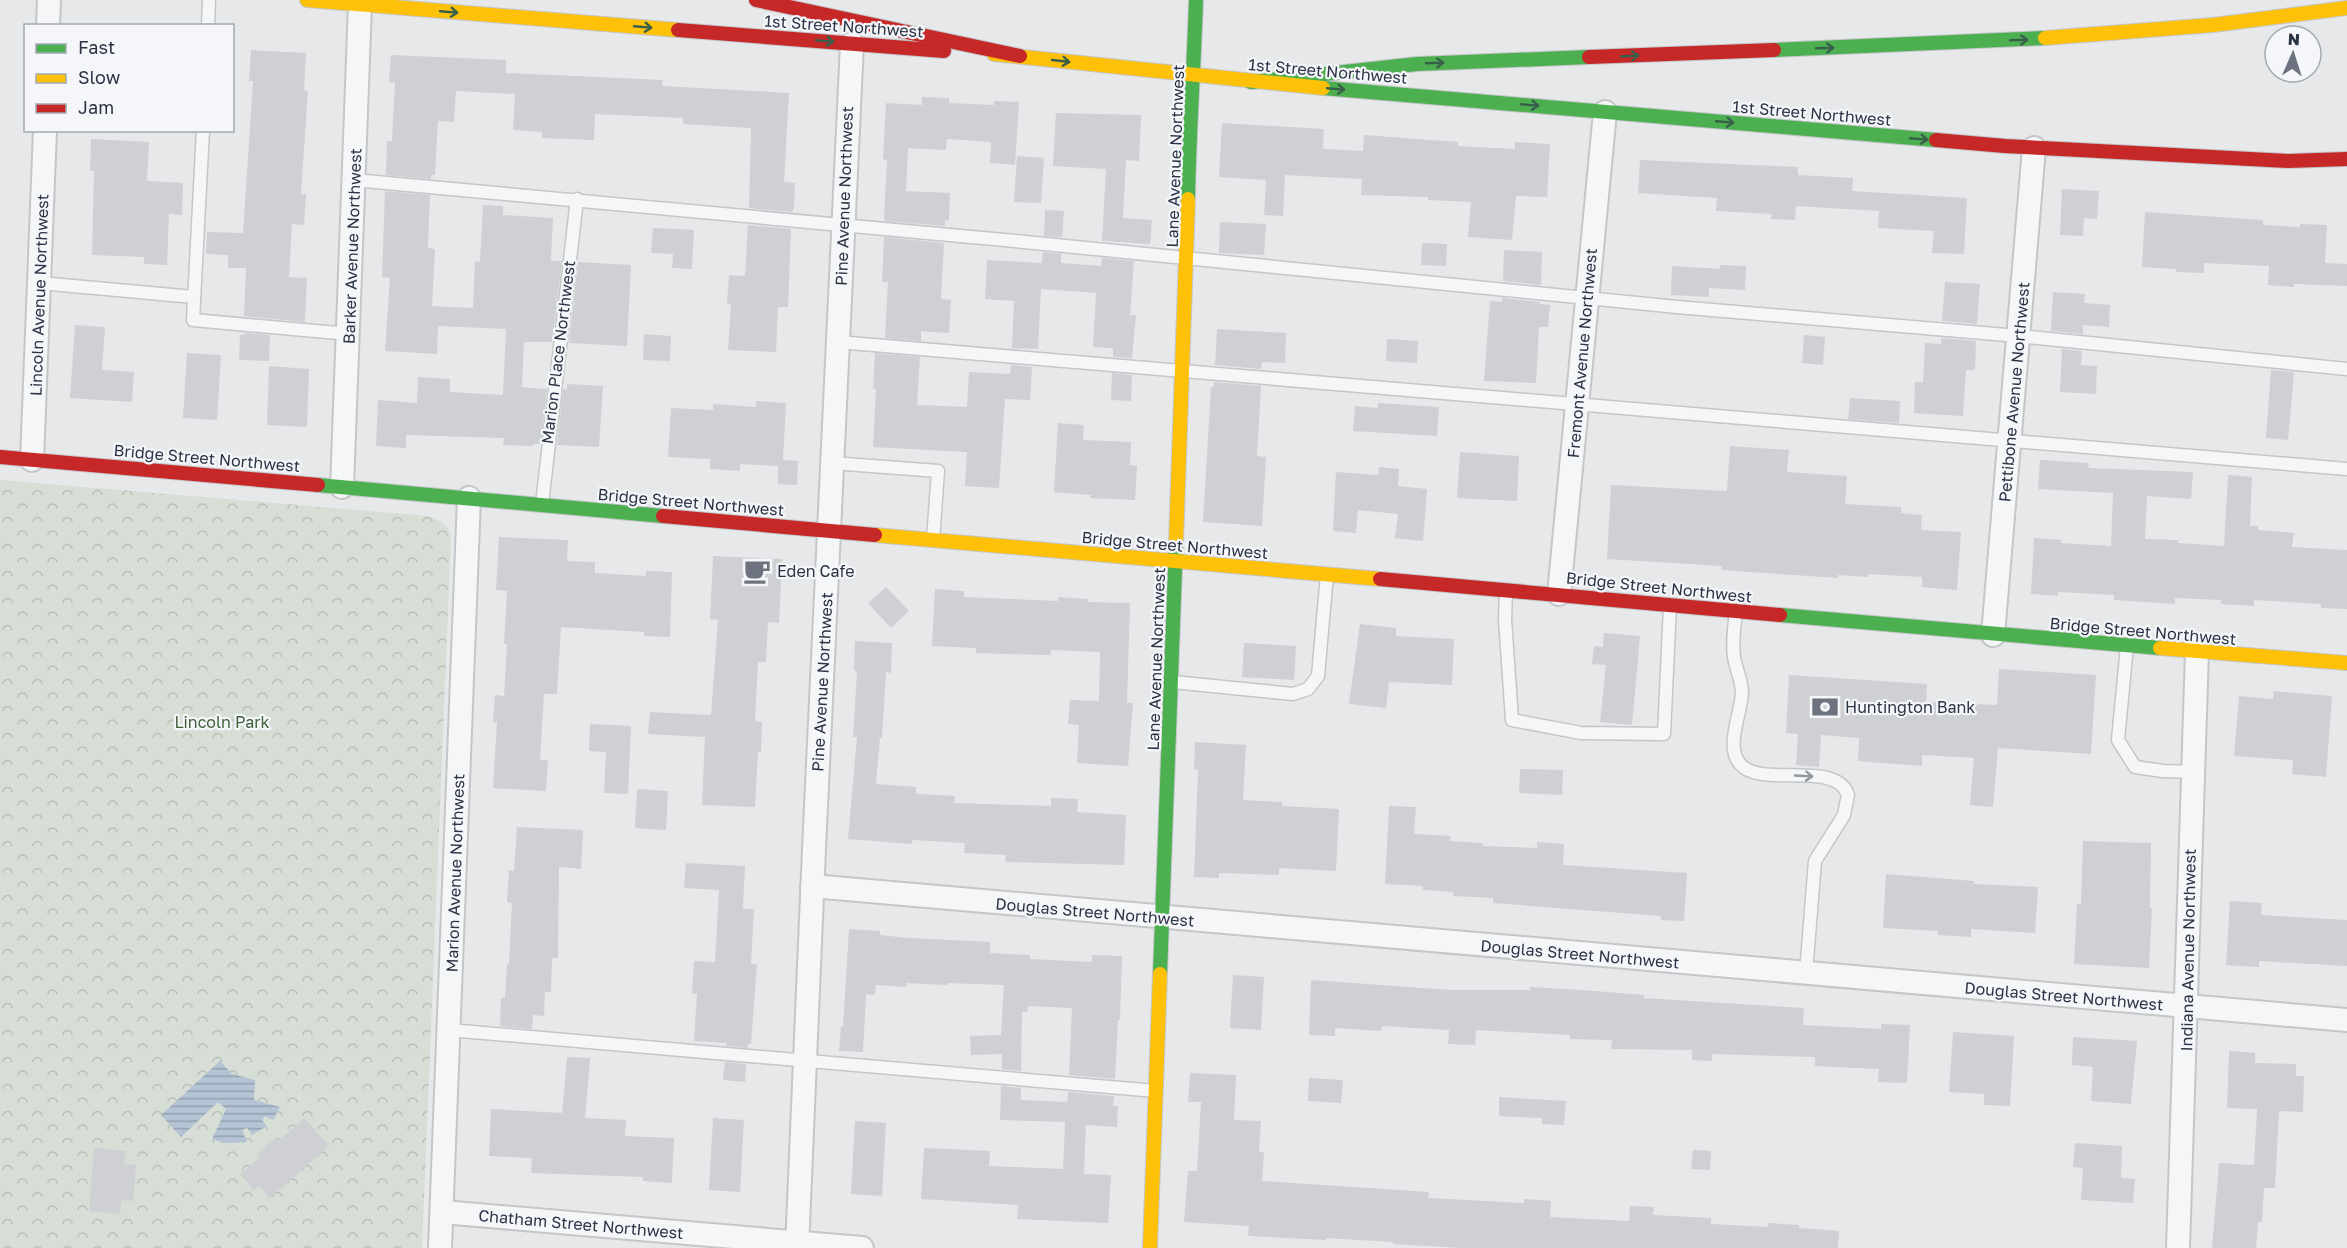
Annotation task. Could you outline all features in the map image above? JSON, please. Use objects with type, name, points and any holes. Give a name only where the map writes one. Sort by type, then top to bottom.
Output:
[{"type":"main road","name":"1st Street Northwest","points":[[307,0],[1020,56],[1251,82],[2034,148],[2288,161],[2347,159]]},
{"type":"main road","points":[[756,0],[1020,56]]},
{"type":"main road","name":"Lane Avenue Northwest","points":[[1150,1248],[1164,918],[1187,258],[1190,105],[1194,76],[1196,0]]},
{"type":"main road","points":[[1251,82],[1417,64],[2038,39],[2213,25],[2347,8]]},
{"type":"main road","name":"Bridge Street Northwest","points":[[0,457],[933,541],[1506,589],[1993,635],[2347,663]]},
{"type":"street","points":[[48,24],[49,0]]},
{"type":"street","name":"Barker Avenue Northwest","points":[[342,487],[360,5]]},
{"type":"street","name":"Pine Avenue Northwest","points":[[797,1245],[852,44]]},
{"type":"street","name":"Fremont Avenue Northwest","points":[[1559,594],[1605,112]]},
{"type":"street","name":"Lincoln Avenue Northwest","points":[[32,460],[45,132]]},
{"type":"street","name":"Pettibone Avenue Northwest","points":[[1993,635],[2034,148]]},
{"type":"street","name":"Marion Avenue Northwest","points":[[440,1248],[469,498]]},
{"type":"street","name":"Indiana Avenue Northwest","points":[[2178,1248],[2197,651]]},
{"type":"street","name":"Douglas Street Northwest","points":[[812,886],[2347,1020]]},
{"type":"street","name":"Chatham Street Northwest","points":[[442,1212],[797,1245],[862,1248]]},
{"type":"lane","points":[[208,24],[209,0]]},
{"type":"lane","points":[[203,132],[193,320],[349,334]]},
{"type":"lane","points":[[354,180],[577,199],[1588,298],[2018,336],[2347,369]]},
{"type":"lane","name":"Marion Place Northwest","points":[[542,504],[577,199]]},
{"type":"lane","points":[[40,283],[194,297]]},
{"type":"lane","points":[[838,342],[2347,469]]},
{"type":"lane","points":[[832,463],[938,471],[933,541]]},
{"type":"lane","points":[[1172,682],[1293,694],[1308,689],[1318,676],[1327,574]]},
{"type":"lane","points":[[1506,589],[1505,619],[1512,720],[1581,733],[1664,734],[1670,605]]},
{"type":"lane","points":[[1736,611],[1732,638],[1742,695],[1733,750],[1740,764],[1746,769],[1769,774],[1831,778],[1846,789],[1848,803],[1844,815],[1815,861],[1806,973]]},
{"type":"lane","points":[[2127,646],[2118,740],[2135,766],[2163,771],[2193,771]]},
{"type":"lane","points":[[449,1029],[1157,1091]]},
{"type":"green space","name":"Lincoln Park","points":[[0,480],[428,516],[440,521],[448,528],[451,536],[422,1248],[0,1248]]},
{"type":"water","points":[[220,1061],[232,1074],[255,1080],[254,1100],[280,1107],[273,1120],[265,1116],[262,1120],[267,1126],[252,1135],[247,1128],[242,1130],[247,1142],[225,1143],[212,1139],[226,1109],[218,1102],[181,1137],[161,1115]]},
{"type":"building","points":[[251,50],[306,53],[304,90],[308,91],[301,194],[306,194],[304,225],[292,224],[289,277],[307,278],[305,322],[244,316],[246,268],[228,268],[228,255],[206,254],[207,232],[243,233],[253,81],[249,81]]},
{"type":"building","points":[[391,55],[506,60],[506,73],[663,80],[662,86],[789,93],[784,182],[795,183],[794,208],[792,212],[749,208],[751,128],[683,124],[683,118],[595,114],[594,140],[542,138],[542,132],[513,130],[515,94],[456,91],[454,122],[438,121],[435,175],[431,175],[431,179],[386,175],[387,141],[392,141],[395,82],[389,82]]},
{"type":"building","points":[[922,97],[949,98],[949,103],[994,105],[994,101],[1019,102],[1015,165],[990,163],[991,142],[947,139],[946,150],[908,148],[906,191],[950,193],[949,221],[945,220],[945,226],[885,221],[884,217],[887,160],[883,159],[886,103],[922,105]]},
{"type":"building","points":[[1056,113],[1141,115],[1139,161],[1126,160],[1123,218],[1152,220],[1150,244],[1102,241],[1106,169],[1053,166]]},
{"type":"building","points":[[1222,123],[1324,129],[1323,149],[1363,151],[1364,135],[1458,142],[1458,146],[1515,149],[1515,142],[1550,144],[1547,197],[1516,196],[1512,240],[1468,237],[1471,202],[1428,200],[1428,197],[1361,195],[1362,179],[1285,175],[1283,216],[1264,215],[1266,180],[1219,177]]},
{"type":"building","points":[[91,139],[149,142],[147,181],[183,183],[182,215],[169,214],[167,265],[144,264],[144,257],[92,255],[94,171],[90,171]]},
{"type":"building","points":[[1017,156],[1044,158],[1041,203],[1014,202]]},
{"type":"building","points":[[1640,160],[1798,167],[1798,175],[1853,178],[1852,191],[1967,198],[1964,254],[1932,253],[1934,231],[1878,228],[1879,211],[1796,206],[1795,220],[1771,219],[1772,214],[1716,211],[1717,198],[1638,193]]},
{"type":"building","points":[[2062,189],[2099,191],[2097,219],[2084,218],[2083,236],[2060,235]]},
{"type":"building","points":[[385,191],[430,195],[428,248],[435,249],[432,306],[473,308],[475,261],[480,262],[483,205],[503,206],[503,215],[553,218],[551,261],[562,261],[552,342],[524,342],[522,387],[547,389],[541,444],[503,445],[504,438],[406,435],[406,448],[376,446],[378,400],[417,403],[418,377],[450,379],[450,392],[503,395],[506,329],[438,326],[437,354],[385,351],[390,278],[382,277]]},
{"type":"building","points":[[1045,210],[1064,211],[1062,237],[1044,236]]},
{"type":"building","points":[[2145,212],[2263,220],[2263,225],[2300,227],[2300,224],[2327,225],[2325,263],[2347,264],[2347,286],[2268,285],[2269,266],[2204,263],[2204,273],[2142,267]]},
{"type":"building","points":[[1220,222],[1266,224],[1264,255],[1219,253]]},
{"type":"building","points":[[748,225],[791,229],[788,307],[778,307],[776,352],[728,350],[731,304],[727,304],[729,275],[745,276]]},
{"type":"building","points":[[653,228],[694,230],[692,269],[672,268],[673,254],[651,253]]},
{"type":"building","points":[[884,237],[944,243],[941,299],[951,300],[949,333],[921,331],[921,341],[885,338],[888,282],[882,282]]},
{"type":"building","points":[[1422,243],[1447,244],[1446,266],[1421,265]]},
{"type":"building","points":[[1504,250],[1542,252],[1541,285],[1503,281]]},
{"type":"building","points":[[1043,252],[1061,254],[1061,263],[1101,266],[1102,258],[1134,261],[1130,315],[1136,315],[1132,358],[1113,357],[1113,348],[1093,347],[1096,293],[1041,289],[1038,349],[1012,348],[1014,301],[985,299],[987,260],[1042,263]]},
{"type":"building","points":[[578,262],[631,265],[627,346],[569,343]]},
{"type":"building","points":[[1720,265],[1746,266],[1745,290],[1709,288],[1709,297],[1671,295],[1672,266],[1720,269]]},
{"type":"building","points":[[1945,282],[1980,284],[1977,324],[1942,321]]},
{"type":"building","points":[[2053,292],[2085,294],[2084,303],[2110,305],[2109,327],[2083,325],[2083,334],[2051,331]]},
{"type":"building","points":[[1502,298],[1550,305],[1548,327],[1539,327],[1536,383],[1484,381],[1490,301],[1502,302]]},
{"type":"building","points":[[75,325],[105,327],[102,370],[134,372],[132,402],[70,398]]},
{"type":"building","points":[[1217,329],[1286,333],[1285,363],[1262,362],[1261,369],[1215,365]]},
{"type":"building","points":[[244,333],[270,335],[269,361],[239,360],[240,335]]},
{"type":"building","points":[[644,334],[671,336],[670,361],[643,360]]},
{"type":"building","points":[[1804,335],[1825,337],[1823,365],[1802,363]]},
{"type":"building","points":[[1941,338],[1976,341],[1975,370],[1966,370],[1963,416],[1914,413],[1915,382],[1923,382],[1925,343],[1941,344]]},
{"type":"building","points":[[1387,339],[1418,341],[1417,363],[1386,361]]},
{"type":"building","points":[[2062,349],[2082,351],[2081,365],[2097,366],[2096,394],[2060,392]]},
{"type":"building","points":[[187,353],[221,355],[217,420],[183,418]]},
{"type":"building","points":[[875,353],[920,357],[917,405],[967,407],[969,372],[1010,374],[1011,365],[1032,367],[1030,400],[1005,399],[999,488],[965,486],[967,452],[873,447]]},
{"type":"building","points":[[269,366],[309,369],[307,427],[267,425]]},
{"type":"building","points":[[2271,370],[2294,372],[2288,440],[2266,438]]},
{"type":"building","points":[[1112,373],[1132,375],[1131,401],[1111,400]]},
{"type":"building","points":[[1214,382],[1261,386],[1257,456],[1266,457],[1262,526],[1203,522],[1211,387],[1214,387]]},
{"type":"building","points":[[567,384],[603,386],[599,447],[557,445],[563,389],[567,390]]},
{"type":"building","points":[[1850,398],[1900,401],[1899,423],[1848,419]]},
{"type":"building","points":[[756,401],[786,403],[783,460],[798,461],[797,485],[778,484],[778,466],[740,464],[740,471],[710,469],[710,459],[668,457],[671,408],[713,410],[713,404],[756,407]]},
{"type":"building","points":[[1378,403],[1439,407],[1437,436],[1353,431],[1355,406],[1378,408]]},
{"type":"building","points":[[1058,423],[1084,425],[1083,440],[1131,442],[1130,465],[1137,466],[1135,500],[1090,498],[1091,495],[1054,492]]},
{"type":"building","points":[[1730,446],[1789,450],[1787,472],[1847,476],[1845,504],[1901,507],[1901,513],[1922,515],[1921,530],[1961,532],[1957,590],[1922,587],[1922,577],[1868,574],[1868,577],[1838,575],[1838,578],[1721,570],[1722,566],[1607,559],[1611,485],[1727,491]]},
{"type":"building","points":[[1460,452],[1519,456],[1517,501],[1457,498]]},
{"type":"building","points":[[2040,460],[2089,463],[2088,468],[2193,472],[2191,499],[2147,496],[2145,539],[2178,540],[2178,543],[2224,546],[2228,475],[2252,477],[2250,526],[2258,526],[2258,530],[2294,533],[2292,547],[2347,550],[2347,609],[2321,608],[2321,604],[2254,600],[2254,606],[2221,604],[2221,600],[2175,598],[2175,604],[2114,600],[2114,595],[2058,592],[2058,596],[2031,594],[2034,538],[2061,540],[2061,543],[2111,546],[2113,493],[2038,489]]},
{"type":"building","points":[[1379,467],[1399,469],[1398,486],[1427,489],[1423,541],[1395,538],[1398,514],[1358,510],[1356,533],[1333,531],[1336,472],[1378,475]]},
{"type":"building","points":[[499,537],[568,540],[567,561],[595,562],[595,573],[646,576],[646,571],[672,572],[670,637],[644,636],[644,632],[561,627],[557,694],[544,694],[540,760],[548,760],[546,791],[493,788],[497,722],[493,722],[495,695],[504,696],[507,644],[504,644],[507,591],[496,590]]},
{"type":"building","points":[[713,556],[782,559],[779,623],[768,622],[766,662],[758,662],[755,721],[762,722],[755,807],[702,805],[705,737],[648,734],[650,712],[711,715],[718,620],[710,619]]},
{"type":"building","points":[[886,587],[909,611],[891,628],[868,603]]},
{"type":"building","points":[[935,589],[964,591],[964,597],[1058,601],[1058,597],[1088,599],[1088,602],[1130,603],[1127,703],[1133,703],[1128,766],[1077,763],[1079,725],[1068,724],[1070,700],[1099,701],[1100,652],[1051,650],[1050,655],[976,653],[976,648],[932,646]]},
{"type":"building","points":[[1360,624],[1396,628],[1396,636],[1454,639],[1452,685],[1389,682],[1386,708],[1349,704]]},
{"type":"building","points":[[1604,633],[1640,636],[1632,725],[1600,722],[1606,665],[1592,664],[1594,646],[1603,647]]},
{"type":"building","points":[[855,641],[892,643],[891,673],[886,672],[882,738],[880,738],[876,784],[916,787],[916,794],[955,796],[954,803],[1051,806],[1051,798],[1078,799],[1077,812],[1126,815],[1124,865],[1005,862],[1006,855],[964,853],[965,843],[912,840],[912,844],[848,839],[857,737],[853,737],[857,671],[854,671]]},
{"type":"building","points":[[1244,643],[1296,646],[1294,680],[1242,677]]},
{"type":"building","points":[[1999,669],[2096,675],[2091,754],[1998,748],[1993,807],[1970,805],[1974,758],[1922,755],[1922,766],[1858,761],[1859,738],[1821,735],[1819,767],[1796,765],[1798,734],[1786,733],[1789,675],[1927,684],[1926,702],[1997,705]]},
{"type":"building","points":[[2274,691],[2332,696],[2326,777],[2292,774],[2293,760],[2234,756],[2239,696],[2273,699]]},
{"type":"building","points":[[590,724],[631,726],[628,794],[604,793],[606,752],[589,751]]},
{"type":"building","points":[[1195,742],[1246,745],[1243,800],[1282,802],[1282,806],[1339,809],[1336,871],[1279,868],[1279,875],[1219,873],[1219,878],[1194,877],[1198,770],[1194,769]]},
{"type":"building","points":[[1520,769],[1563,770],[1562,795],[1519,793]]},
{"type":"building","points":[[637,789],[668,791],[666,830],[635,828]]},
{"type":"building","points":[[1389,806],[1416,807],[1414,834],[1451,836],[1450,841],[1483,843],[1482,846],[1537,848],[1537,842],[1564,844],[1563,865],[1687,873],[1684,921],[1661,920],[1661,916],[1493,903],[1493,898],[1453,896],[1454,892],[1423,890],[1423,886],[1385,884]]},
{"type":"building","points":[[517,827],[583,830],[581,869],[559,867],[558,958],[552,958],[551,992],[545,992],[544,1016],[533,1015],[532,1029],[500,1026],[501,998],[505,998],[507,964],[509,964],[512,903],[507,902],[509,870],[514,871]]},
{"type":"building","points":[[2083,841],[2151,843],[2150,908],[2152,908],[2149,968],[2074,964],[2077,904],[2081,904]]},
{"type":"building","points":[[686,863],[745,866],[743,909],[754,909],[751,964],[757,964],[751,1044],[748,1044],[748,1048],[726,1046],[727,1043],[694,1041],[697,994],[692,994],[694,961],[715,962],[719,890],[684,888]]},
{"type":"building","points":[[1886,874],[1974,881],[1974,884],[2038,887],[2035,933],[1971,929],[1971,937],[1938,935],[1938,931],[1883,928]]},
{"type":"building","points":[[2230,901],[2262,903],[2261,915],[2347,920],[2347,966],[2259,961],[2259,967],[2226,965]]},
{"type":"building","points":[[849,929],[880,931],[880,935],[909,938],[990,942],[990,953],[1030,955],[1030,959],[1092,962],[1092,955],[1122,956],[1115,1079],[1069,1075],[1072,1008],[1028,1006],[1027,1012],[1022,1012],[1021,1071],[1002,1069],[1002,1054],[971,1055],[970,1036],[1001,1035],[1004,985],[906,983],[906,987],[876,985],[875,995],[866,994],[863,1052],[839,1051],[841,1026],[843,1027]]},
{"type":"building","points":[[1233,975],[1264,977],[1261,1030],[1230,1028]]},
{"type":"building","points":[[1311,980],[1451,990],[1530,990],[1530,987],[1595,991],[1644,995],[1644,998],[1804,1008],[1803,1025],[1881,1029],[1881,1024],[1910,1025],[1907,1083],[1878,1082],[1879,1069],[1815,1066],[1815,1057],[1712,1054],[1712,1061],[1692,1060],[1692,1050],[1611,1049],[1612,1040],[1570,1039],[1570,1035],[1476,1030],[1475,1045],[1448,1044],[1449,1030],[1382,1026],[1381,1031],[1335,1028],[1335,1036],[1309,1035]]},
{"type":"building","points":[[1953,1032],[2014,1036],[2010,1106],[1984,1105],[1984,1094],[1949,1092]]},
{"type":"building","points":[[2073,1037],[2137,1041],[2131,1104],[2091,1101],[2093,1067],[2072,1065]]},
{"type":"building","points":[[2229,1051],[2255,1053],[2255,1063],[2296,1064],[2296,1076],[2304,1076],[2303,1112],[2279,1111],[2275,1188],[2264,1188],[2262,1222],[2258,1222],[2256,1248],[2212,1248],[2219,1163],[2254,1165],[2257,1109],[2227,1108]]},
{"type":"building","points":[[567,1057],[590,1058],[585,1118],[626,1120],[625,1136],[674,1138],[672,1183],[643,1181],[643,1177],[531,1173],[532,1158],[489,1156],[491,1109],[562,1113]]},
{"type":"building","points":[[725,1062],[746,1064],[745,1082],[723,1080]]},
{"type":"building","points":[[1190,1073],[1236,1075],[1234,1120],[1261,1121],[1259,1152],[1264,1152],[1262,1181],[1429,1192],[1428,1198],[1524,1203],[1524,1199],[1551,1201],[1550,1217],[1629,1221],[1630,1206],[1654,1207],[1653,1215],[1711,1218],[1711,1224],[1768,1227],[1768,1223],[1839,1231],[1838,1248],[1461,1248],[1326,1238],[1326,1240],[1248,1236],[1249,1226],[1184,1222],[1188,1171],[1197,1171],[1201,1102],[1188,1102]]},
{"type":"building","points":[[1309,1078],[1343,1080],[1341,1103],[1308,1101]]},
{"type":"building","points":[[1001,1086],[1021,1088],[1021,1100],[1067,1102],[1068,1092],[1114,1096],[1113,1106],[1118,1106],[1117,1127],[1086,1125],[1084,1174],[1111,1175],[1108,1223],[1017,1219],[1018,1205],[921,1199],[924,1148],[990,1151],[989,1166],[1063,1169],[1065,1122],[1000,1120]]},
{"type":"building","points":[[1499,1097],[1566,1101],[1564,1125],[1542,1124],[1542,1118],[1499,1116]]},
{"type":"building","points":[[304,1118],[329,1146],[270,1198],[259,1186],[254,1190],[240,1174],[259,1158],[256,1155],[275,1138],[278,1141]]},
{"type":"building","points":[[713,1118],[744,1120],[740,1192],[709,1190]]},
{"type":"building","points":[[855,1121],[886,1123],[882,1196],[851,1194]]},
{"type":"building","points":[[2075,1143],[2122,1146],[2121,1178],[2135,1179],[2133,1203],[2081,1200],[2083,1168],[2073,1167]]},
{"type":"building","points":[[94,1148],[126,1151],[124,1164],[136,1165],[133,1201],[121,1200],[120,1214],[89,1211]]},
{"type":"building","points":[[1693,1150],[1711,1151],[1710,1170],[1691,1169]]},
{"type":"traffic: fast","points":[[1188,199],[1196,0]]},
{"type":"traffic: fast","points":[[1774,50],[2045,38]]},
{"type":"traffic: fast","points":[[1251,82],[1417,64],[1589,57]]},
{"type":"traffic: fast","points":[[1323,88],[1936,140]]},
{"type":"traffic: fast","points":[[318,485],[663,516]]},
{"type":"traffic: fast","points":[[1160,974],[1176,542]]},
{"type":"traffic: fast","points":[[1780,615],[2160,648]]},
{"type":"traffic: slow","points":[[307,0],[678,30]]},
{"type":"traffic: slow","points":[[2045,38],[2213,25],[2347,8]]},
{"type":"traffic: slow","points":[[994,54],[1323,88]]},
{"type":"traffic: slow","points":[[1176,542],[1188,199]]},
{"type":"traffic: slow","points":[[875,535],[1380,579]]},
{"type":"traffic: slow","points":[[2160,648],[2347,663]]},
{"type":"traffic: slow","points":[[1150,1248],[1160,974]]},
{"type":"traffic: jam","points":[[756,0],[1020,56]]},
{"type":"traffic: jam","points":[[678,30],[944,51]]},
{"type":"traffic: jam","points":[[1589,57],[1774,50]]},
{"type":"traffic: jam","points":[[1936,140],[2005,146],[2288,161],[2347,159]]},
{"type":"traffic: jam","points":[[0,457],[318,485]]},
{"type":"traffic: jam","points":[[663,516],[875,535]]},
{"type":"traffic: jam","points":[[1380,579],[1780,615]]},
{"type":"place","name":"Eden Cafe","points":[[757,571]]},
{"type":"place","name":"Huntington Bank","points":[[1825,707]]}]
